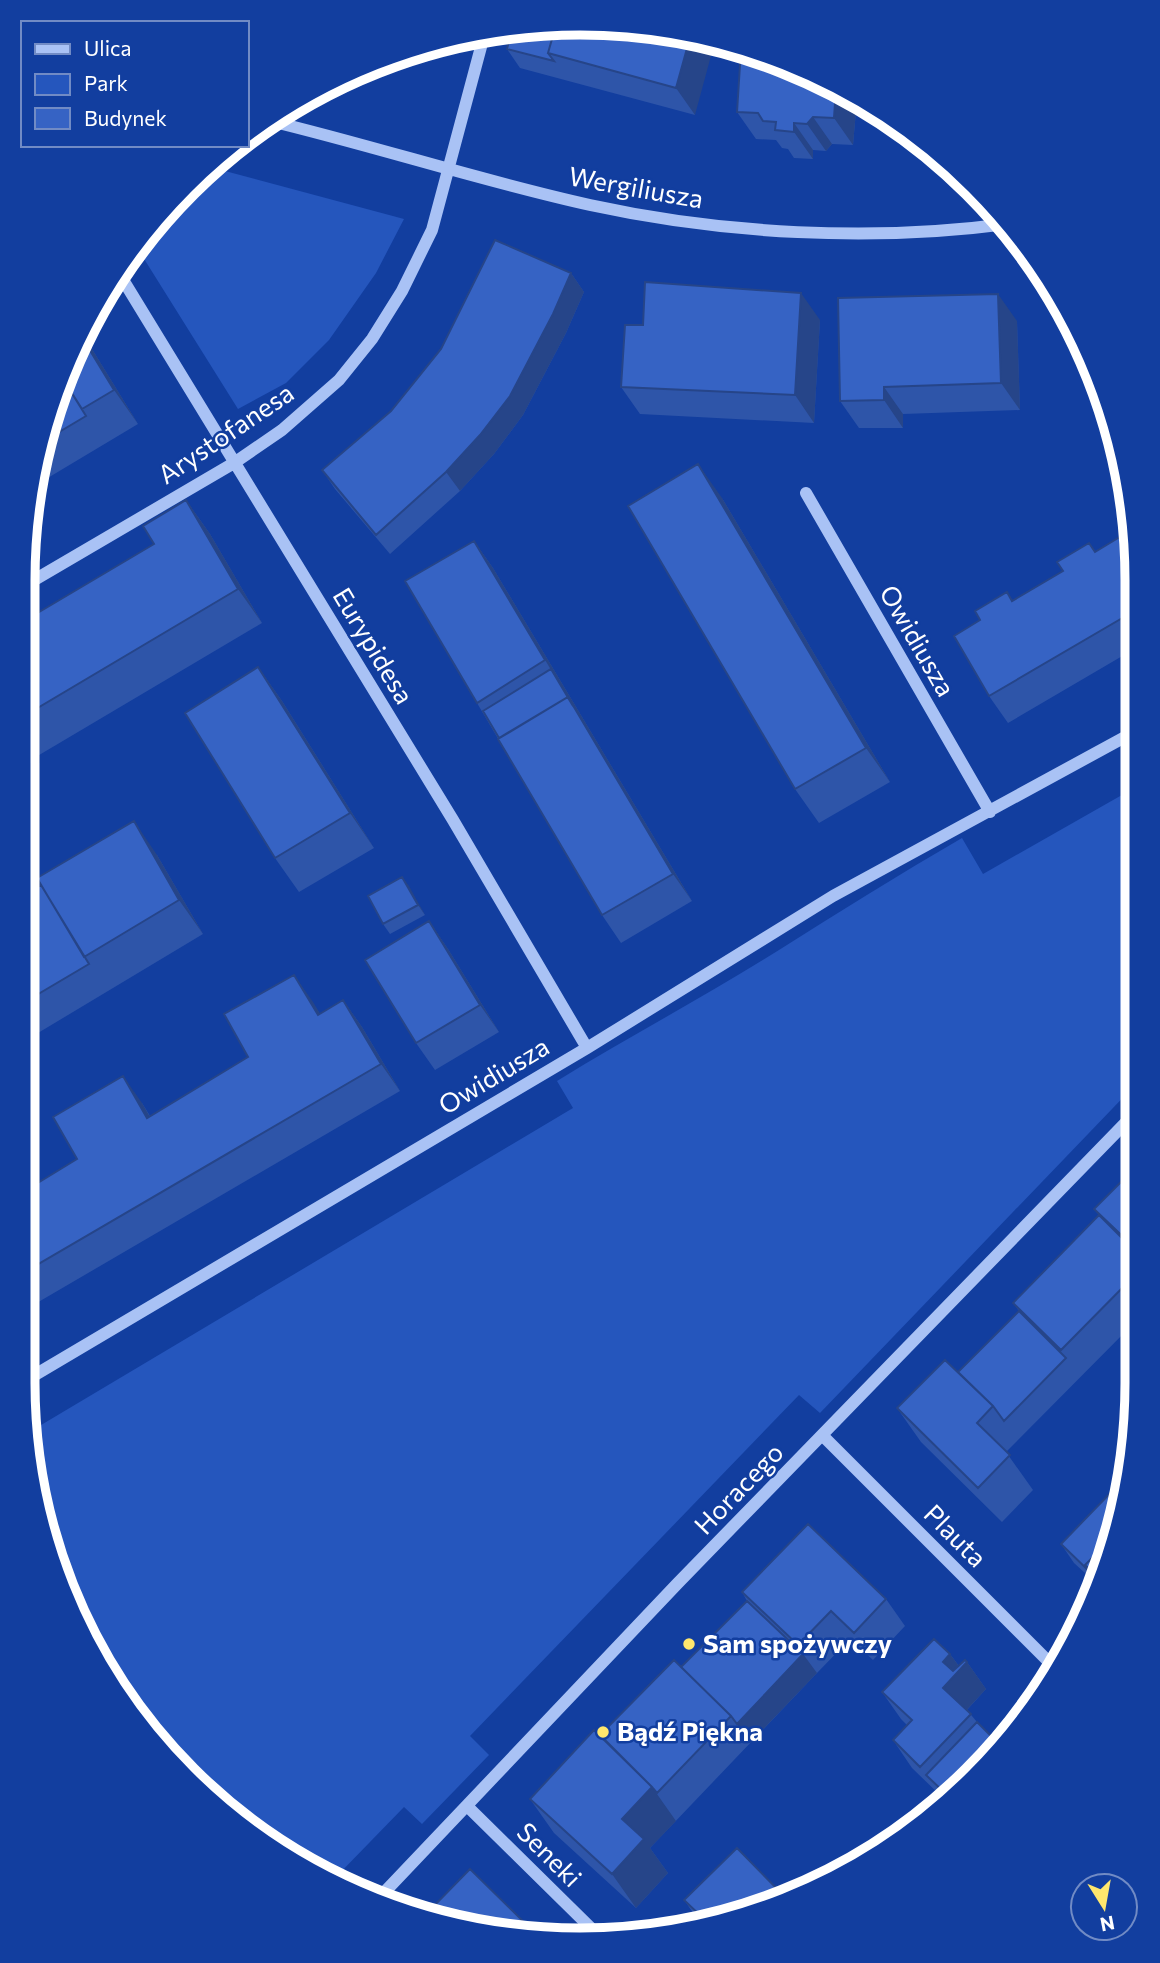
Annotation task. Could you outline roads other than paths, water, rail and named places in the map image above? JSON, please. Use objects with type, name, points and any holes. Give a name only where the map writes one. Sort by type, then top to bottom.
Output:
[{"type":"street","name":"Arystofanesa","points":[[35,580],[234,463],[282,430],[339,380],[372,339],[402,291],[432,230],[482,44]]},
{"type":"street","name":"Wergiliusza","points":[[282,124],[592,206],[718,225],[835,233],[994,226]]},
{"type":"street","name":"Eurypidesa","points":[[124,282],[446,809],[587,1048]]},
{"type":"street","name":"Owidiusza","points":[[806,493],[990,812]]},
{"type":"street","name":"Owidiusza","points":[[35,1375],[587,1048],[833,895],[990,812],[1125,736]]},
{"type":"street","name":"Horacego","points":[[385,1892],[677,1584],[1125,1123]]},
{"type":"street","name":"Plauta","points":[[823,1436],[1049,1662]]},
{"type":"street","name":"Seneki","points":[[467,1806],[591,1928]]},
{"type":"place","name":"Sam spożywczy","points":[[689,1644]]},
{"type":"place","name":"Bądź Piękna","points":[[603,1732]]}]
